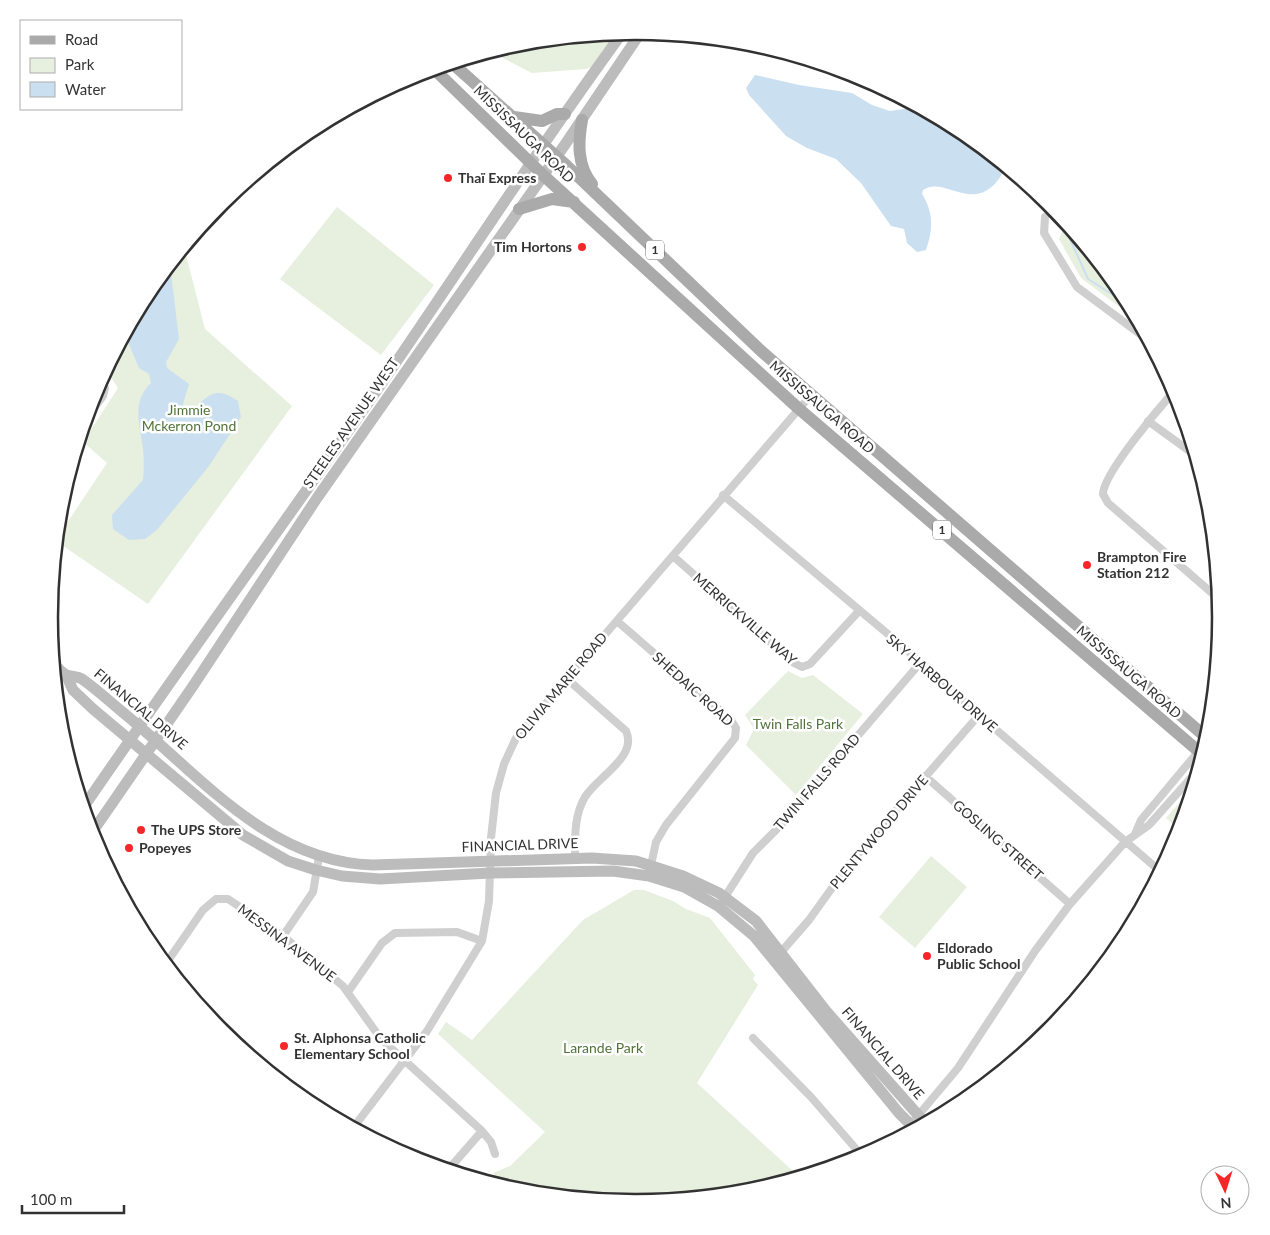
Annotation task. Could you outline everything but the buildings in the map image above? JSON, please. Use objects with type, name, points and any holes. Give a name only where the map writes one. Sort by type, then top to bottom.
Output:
[{"type":"main road","name":"MISSISSAUGA ROAD","points":[[458,68],[604,200],[706,300],[811,395],[1200,733]]},
{"type":"main road","name":"MISSISSAUGA ROAD","points":[[440,74],[530,163],[798,408],[1197,749]]},
{"type":"main road","points":[[513,116],[542,122],[557,114],[565,114]]},
{"type":"main road","points":[[582,120],[579,138],[581,160],[589,180],[604,200]]},
{"type":"main road","points":[[519,208],[552,199],[574,202]]},
{"type":"street","name":"STEELES AVENUE WEST","points":[[88,802],[388,374],[530,163],[617,40]]},
{"type":"street","name":"STEELES AVENUE WEST","points":[[97,826],[317,498],[582,120],[636,40]]},
{"type":"street","points":[[1045,218],[1044,234],[1077,287],[1136,331]]},
{"type":"street","points":[[100,400],[105,389]]},
{"type":"street","name":"OLIVIA MARIE ROAD","points":[[357,1123],[404,1062],[469,965],[482,941],[487,924],[496,793],[504,764],[516,738],[723,495],[811,395]]},
{"type":"street","points":[[1169,397],[1148,421],[1106,482],[1103,496],[1108,504],[1211,593]]},
{"type":"street","points":[[1148,421],[1187,449]]},
{"type":"street","name":"SKY HARBOUR DRIVE","points":[[723,495],[922,662],[979,715],[1155,868]]},
{"type":"street","name":"MERRICKVILLE WAY","points":[[673,556],[794,663],[802,667],[810,664],[859,611]]},
{"type":"street","name":"SHEDAIC ROAD","points":[[617,621],[731,720],[736,728],[736,738],[666,824],[656,842],[651,866]]},
{"type":"street","name":"TWIN FALLS ROAD","points":[[722,901],[753,853],[782,824],[922,662]]},
{"type":"street","name":"FINANCIAL DRIVE","points":[[60,670],[66,675],[73,690],[145,755],[250,840],[288,861],[348,877],[380,879],[575,858],[636,861],[683,876],[756,920],[782,951],[826,1011],[917,1122]]},
{"type":"street","name":"FINANCIAL DRIVE","points":[[66,675],[80,678],[140,726],[248,819],[284,842],[319,857],[353,864],[373,865],[613,871],[649,876],[722,901],[917,1122]]},
{"type":"street","points":[[566,678],[626,731],[629,737],[627,749],[586,796],[579,811],[575,834],[575,858]]},
{"type":"street","name":"PLENTYWOOD DRIVE","points":[[782,951],[809,920],[847,867],[979,715]]},
{"type":"street","points":[[1135,834],[1141,820],[1194,760]]},
{"type":"street","name":"GOSLING STREET","points":[[926,776],[1070,904]]},
{"type":"street","points":[[920,1120],[958,1068],[1035,951],[1070,904],[1125,842],[1149,825],[1189,780]]},
{"type":"street","points":[[283,936],[313,892],[319,857]]},
{"type":"street","name":"MESSINA AVENUE","points":[[169,958],[202,910],[216,899],[228,899],[283,936],[343,986],[381,1039],[404,1062],[482,1131],[491,1142],[495,1154]]},
{"type":"street","points":[[348,992],[382,943],[396,933],[457,932],[482,941]]},
{"type":"street","points":[[753,1038],[811,1097],[857,1150]]},
{"type":"street","points":[[452,1165],[482,1131]]},
{"type":"green space","points":[[612,41],[602,51],[598,64],[586,69],[532,73],[500,57],[560,45]]},
{"type":"green space","points":[[337,207],[434,285],[381,355],[280,279]]},
{"type":"green space","points":[[1063,230],[1093,266],[1123,310],[1081,278],[1059,239]]},
{"type":"green space","name":"Jimmie Mckerron Pond","points":[[186,255],[205,329],[292,406],[148,604],[62,545],[65,526],[107,463],[85,443],[87,436],[118,388],[110,377],[117,362],[155,297]]},
{"type":"green space","name":"Twin Falls Park","points":[[788,671],[802,678],[813,675],[863,714],[796,795],[746,745],[754,729],[745,715]]},
{"type":"green space","points":[[1184,798],[1174,825],[1166,818]]},
{"type":"green space","points":[[931,856],[967,887],[915,948],[879,917]]},
{"type":"green space","name":"Larande Park","points":[[634,890],[644,890],[710,918],[755,975],[753,979],[758,985],[697,1083],[794,1172],[748,1184],[710,1190],[673,1194],[635,1195],[597,1194],[560,1190],[497,1178],[493,1173],[510,1166],[545,1132],[438,1034],[446,1022],[472,1040],[583,920]]},
{"type":"water","points":[[755,75],[799,85],[852,93],[872,105],[890,111],[907,109],[956,137],[1003,172],[994,184],[984,192],[962,193],[942,187],[932,187],[923,190],[922,194],[929,208],[931,229],[926,250],[917,252],[907,243],[904,229],[891,226],[861,183],[836,159],[807,148],[786,136],[749,95],[746,88]]},
{"type":"water","points":[[171,274],[179,339],[166,362],[167,368],[189,384],[183,404],[184,411],[188,412],[211,395],[222,393],[238,401],[241,417],[209,466],[157,530],[145,539],[129,540],[113,529],[112,515],[143,480],[144,457],[138,414],[141,398],[151,383],[149,374],[139,368],[128,342]]},
{"type":"waterway","points":[[1070,238],[1088,279],[1114,295]]},
{"type":"place","name":"Thaï Express","points":[[448,178]]},
{"type":"place","name":"Tim Hortons","points":[[582,247]]},
{"type":"place","name":"Brampton Fire Station 212","points":[[1087,565]]},
{"type":"place","name":"The UPS Store","points":[[141,830]]},
{"type":"place","name":"Popeyes","points":[[129,848]]},
{"type":"place","name":"Eldorado Public School","points":[[927,956]]},
{"type":"place","name":"St. Alphonsa Catholic Elementary School","points":[[284,1046]]}]
